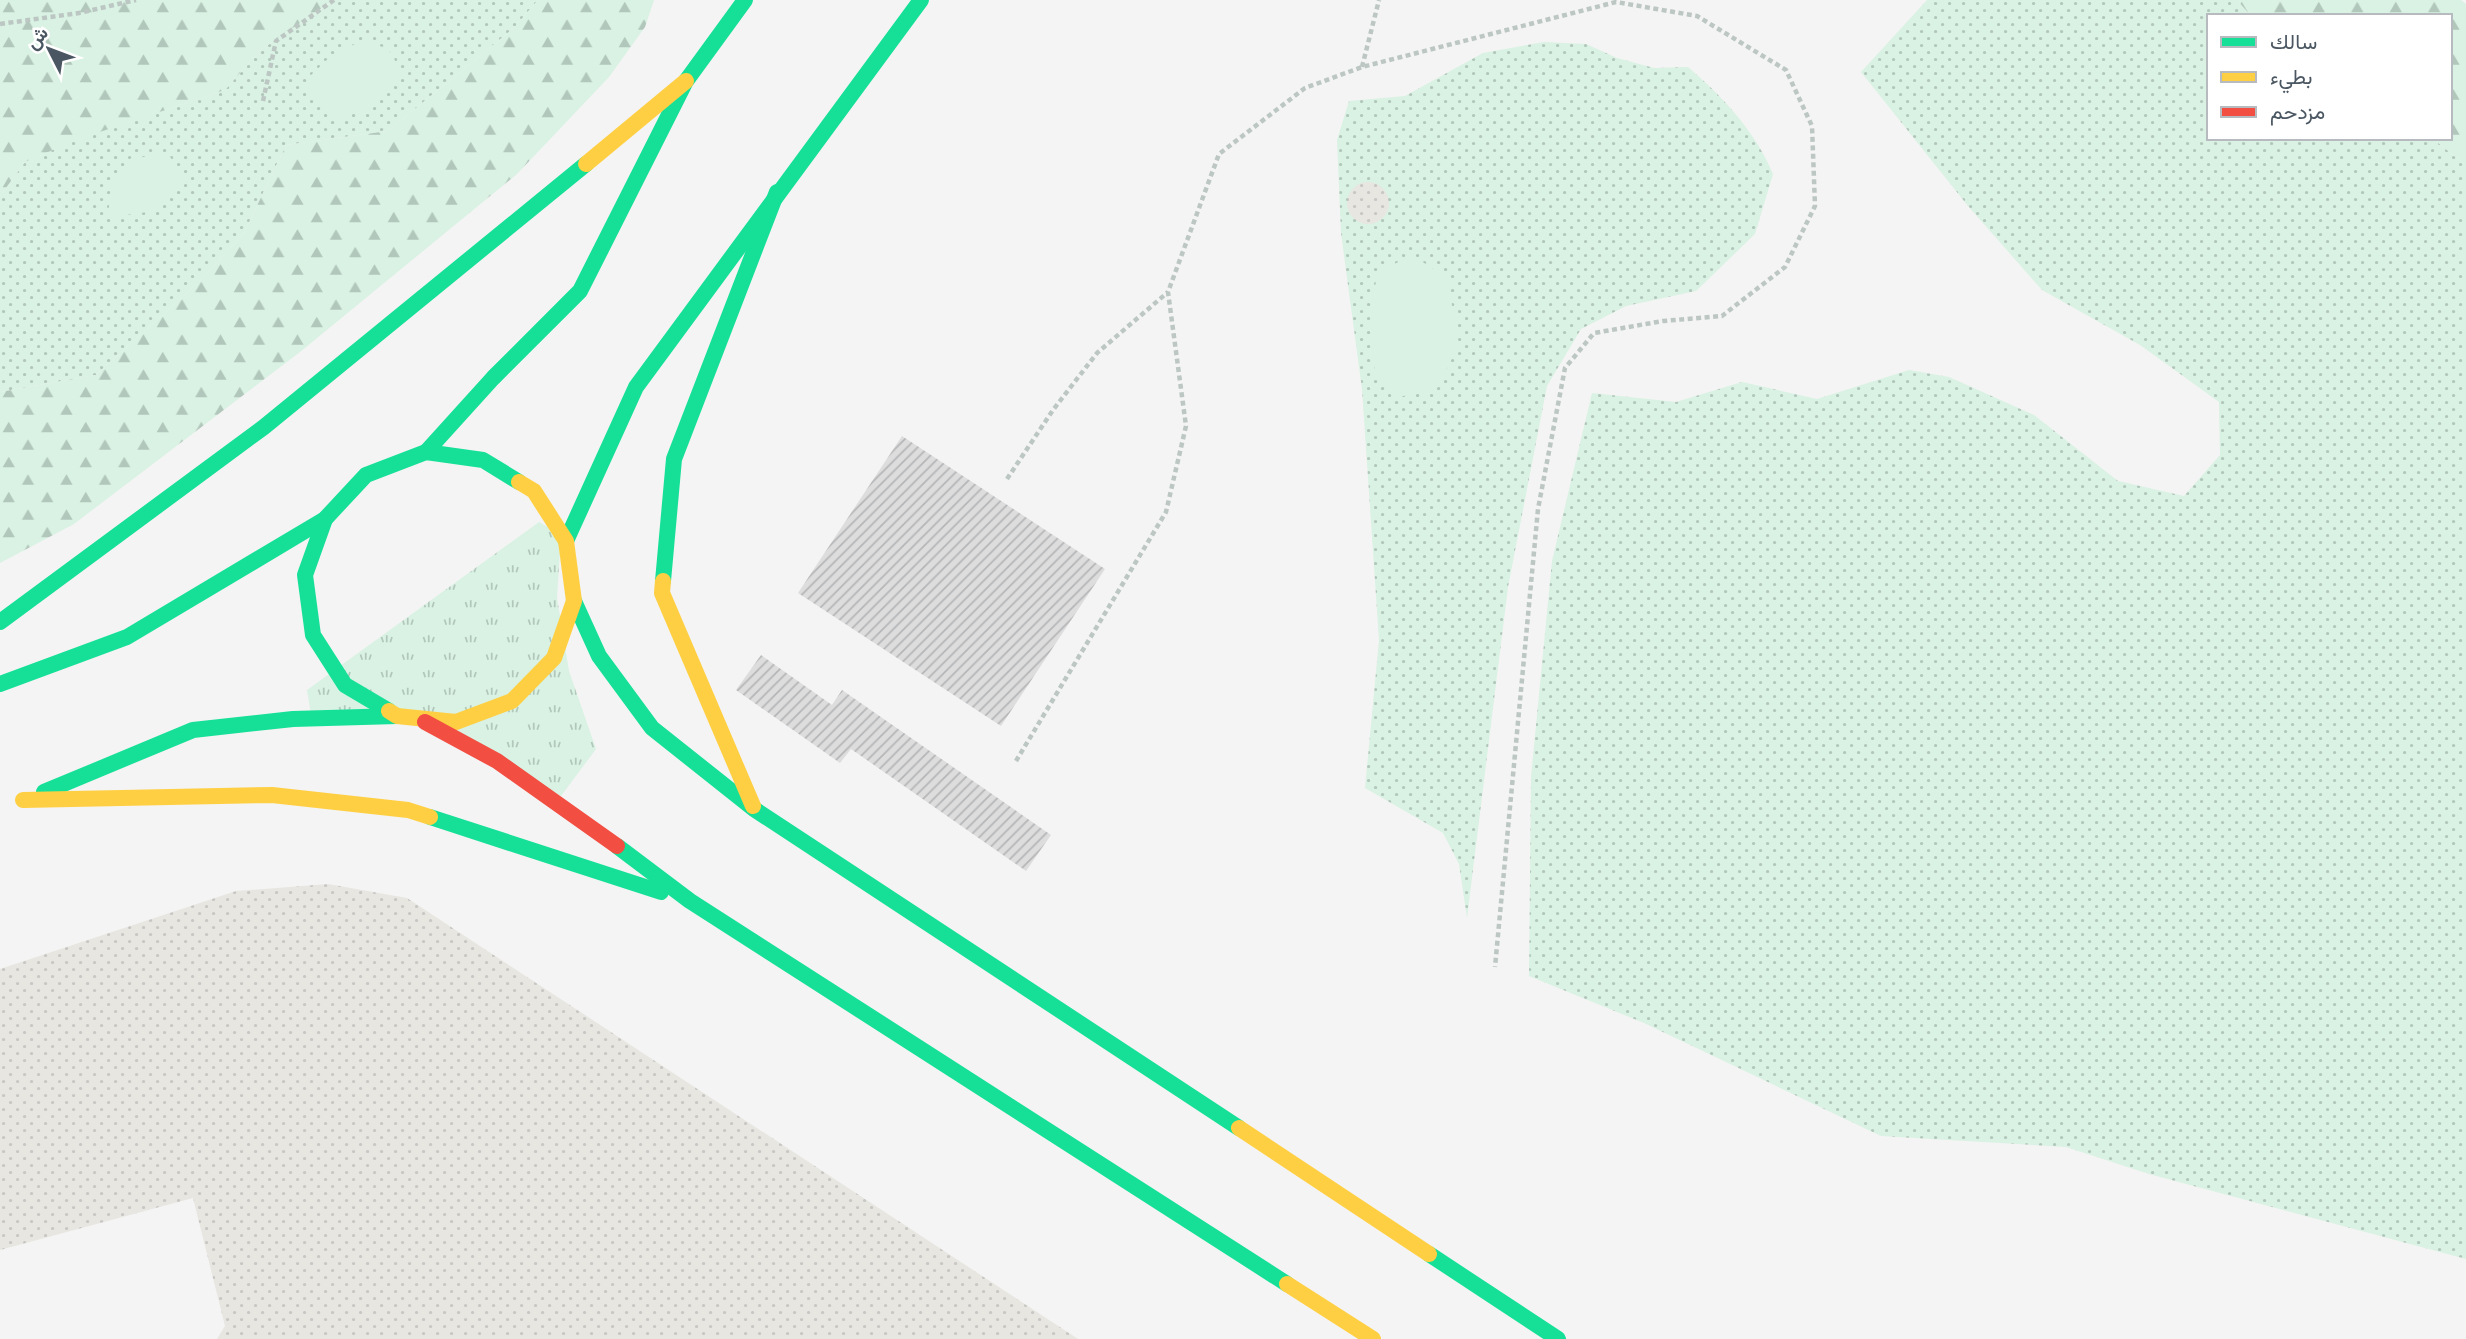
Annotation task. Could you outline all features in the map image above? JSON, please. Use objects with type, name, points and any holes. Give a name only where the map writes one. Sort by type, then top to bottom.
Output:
[{"type":"main road","points":[[0,684],[127,637],[325,519],[366,475],[426,452],[493,378],[580,291],[686,81],[745,0]]},
{"type":"main road","points":[[566,541],[636,387],[921,0]]},
{"type":"main road","points":[[0,622],[104,550],[347,364],[686,81]]},
{"type":"main road","points":[[754,809],[662,593],[674,459],[777,192]]},
{"type":"main road","points":[[426,452],[482,460],[534,491],[566,541],[574,601],[599,656],[652,728],[754,809],[1558,1339]]},
{"type":"main road","points":[[325,519],[305,575],[313,635],[345,685],[397,716]]},
{"type":"main road","points":[[574,601],[554,658],[513,701],[456,722],[397,716],[293,719],[192,730],[18,803],[272,794],[408,810],[690,901]]},
{"type":"main road","points":[[419,719],[498,761],[562,804],[690,901],[1373,1339]]},
{"type":"path","points":[[0,24],[79,13],[136,0]]},
{"type":"path","points":[[263,101],[276,41],[334,0]]},
{"type":"path","points":[[1363,67],[1380,0]]},
{"type":"path","points":[[1016,761],[1166,512],[1186,426],[1168,292],[1219,154],[1304,88],[1363,67],[1616,2],[1697,16],[1786,70],[1812,126],[1815,206],[1786,267],[1722,316],[1663,321],[1594,333],[1565,368],[1538,509],[1495,967]]},
{"type":"path","points":[[1007,479],[1053,410],[1097,353],[1168,292]]},
{"type":"green space","points":[[0,0],[334,0],[259,51],[225,90],[76,140],[25,162],[0,196]]},
{"type":"green space","points":[[335,0],[538,0],[514,28],[388,131],[286,145],[244,233],[199,282],[96,375],[0,392],[0,196],[25,162],[75,140],[225,90],[259,51]]},
{"type":"green space","points":[[538,0],[654,0],[645,27],[609,77],[517,174],[300,352],[74,524],[0,563],[0,392],[96,375],[199,282],[244,233],[286,145],[388,131],[514,28]]},
{"type":"green space","points":[[1927,0],[2237,0],[2249,14],[2207,14],[2207,140],[2435,140],[2466,165],[2466,1259],[2149,1174],[2066,1147],[1881,1136],[1644,1023],[1529,976],[1531,777],[1552,561],[1592,393],[1676,402],[1742,382],[1817,399],[1909,370],[1949,377],[2034,415],[2118,481],[2184,496],[2220,455],[2219,402],[2140,345],[2042,290],[1968,206],[1861,72]]},
{"type":"green space","points":[[2237,0],[2461,0],[2466,4],[2466,165],[2435,140],[2452,140],[2452,14],[2249,14]]},
{"type":"green space","points":[[363,40],[388,49],[402,72],[375,104],[359,112],[336,118],[308,95],[309,77],[331,56]]},
{"type":"green space","points":[[1544,42],[1586,44],[1617,58],[1654,68],[1688,67],[1714,90],[1737,116],[1757,143],[1773,174],[1755,234],[1696,291],[1626,306],[1581,329],[1547,386],[1508,587],[1467,918],[1459,864],[1443,833],[1365,788],[1379,640],[1362,389],[1341,233],[1337,140],[1349,101],[1405,96],[1483,53]]},
{"type":"green space","points":[[169,155],[183,177],[161,205],[144,212],[108,215],[111,187],[131,158]]},
{"type":"green space","points":[[1412,255],[1447,278],[1459,344],[1436,390],[1398,397],[1375,378],[1371,319],[1377,273]]},
{"type":"green space","points":[[539,522],[561,534],[557,598],[569,671],[596,749],[561,796],[424,724],[311,714],[307,690]]},
{"type":"sand","points":[[1368,182],[1383,188],[1389,203],[1383,218],[1368,224],[1353,218],[1347,203],[1353,188]]},
{"type":"sand","points":[[328,884],[407,898],[1078,1339],[217,1339],[225,1326],[193,1198],[0,1250],[0,969],[236,891]]},
{"type":"building","points":[[902,436],[1105,569],[1001,726],[798,593]]},
{"type":"building","points":[[761,655],[832,705],[842,690],[1051,835],[1026,871],[851,749],[840,763],[736,690]]},
{"type":"traffic: fast","points":[[426,452],[493,378],[580,291],[686,81],[745,0]]},
{"type":"traffic: fast","points":[[566,541],[636,387],[921,0]]},
{"type":"traffic: fast","points":[[0,622],[264,427],[586,164]]},
{"type":"traffic: fast","points":[[663,581],[674,459],[777,192]]},
{"type":"traffic: fast","points":[[0,684],[127,637],[325,519],[366,475],[426,452],[483,460],[519,482]]},
{"type":"traffic: fast","points":[[325,519],[305,575],[313,635],[345,685],[389,711]]},
{"type":"traffic: fast","points":[[574,601],[599,656],[652,728],[754,809],[1239,1128]]},
{"type":"traffic: fast","points":[[44,792],[193,730],[293,719],[397,716]]},
{"type":"traffic: fast","points":[[430,817],[661,892]]},
{"type":"traffic: fast","points":[[617,846],[690,901],[1287,1284]]},
{"type":"traffic: fast","points":[[1429,1254],[1558,1339]]},
{"type":"traffic: slow","points":[[586,164],[686,81]]},
{"type":"traffic: slow","points":[[389,711],[397,716],[456,722],[512,701],[554,658],[574,601],[566,541],[534,491],[519,482]]},
{"type":"traffic: slow","points":[[663,581],[662,593],[753,806]]},
{"type":"traffic: slow","points":[[23,800],[272,795],[408,810],[430,817]]},
{"type":"traffic: slow","points":[[1239,1128],[1429,1254]]},
{"type":"traffic: slow","points":[[1287,1284],[1373,1339]]},
{"type":"traffic: jam","points":[[425,722],[497,761],[617,846]]}]
